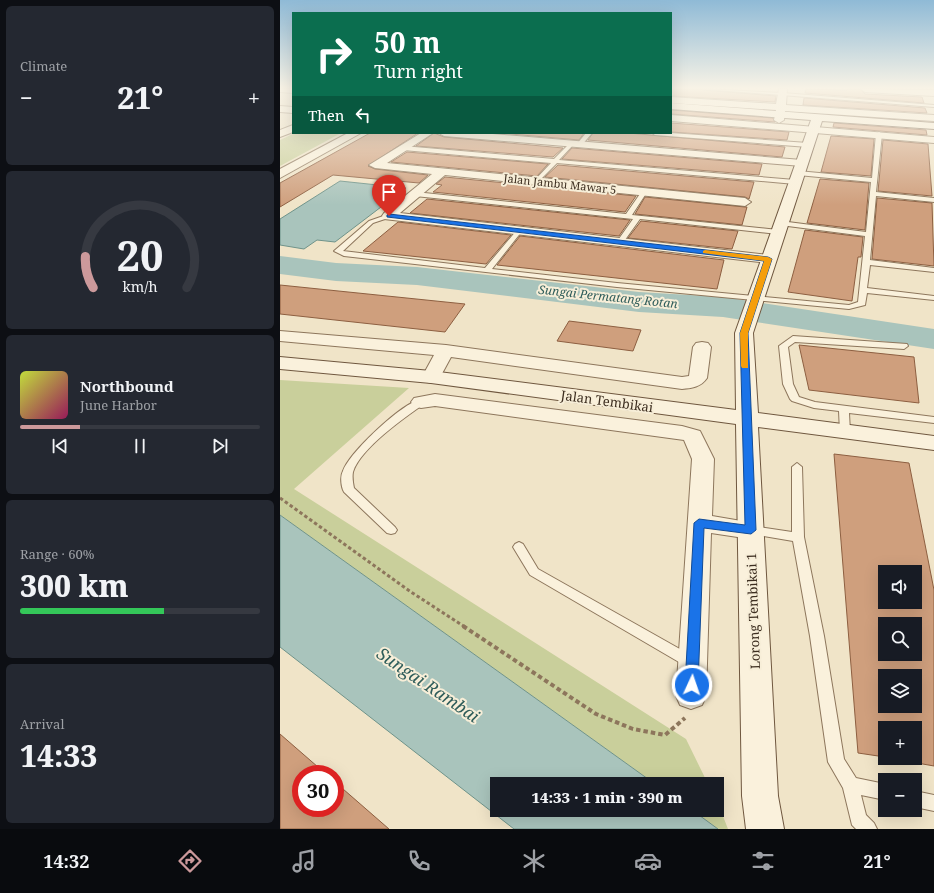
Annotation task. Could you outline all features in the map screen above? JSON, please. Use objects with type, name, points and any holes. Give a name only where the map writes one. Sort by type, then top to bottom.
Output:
[{"type":"street","points":[[280,134],[292,128]]},
{"type":"street","name":"Lorong Tembikai 1","points":[[762,813],[744,333],[814,128]]},
{"type":"street","points":[[846,128],[879,134],[934,140]]},
{"type":"street","points":[[891,128],[934,131]]},
{"type":"street","points":[[280,174],[354,134]]},
{"type":"street","points":[[403,148],[426,134]]},
{"type":"street","points":[[456,134],[575,144],[798,172]]},
{"type":"street","name":"Jalan Jambu Mawar 5","points":[[403,148],[375,165],[745,202]]},
{"type":"street","points":[[389,216],[442,172]]},
{"type":"street","points":[[389,216],[768,259]]},
{"type":"street","points":[[280,336],[331,339],[446,350],[682,382],[692,382],[698,378],[702,347]]},
{"type":"street","points":[[431,377],[446,350]]},
{"type":"street","name":"Jalan Tembikai","points":[[280,363],[431,377],[486,384],[604,411],[747,419],[934,443]]},
{"type":"street","points":[[472,405],[486,384]]},
{"type":"street","points":[[421,402],[435,400],[472,405],[604,411],[693,436],[703,459],[691,696]]},
{"type":"street","points":[[699,523],[751,530]]},
{"type":"lane","points":[[537,181],[555,162],[588,134]]},
{"type":"lane","points":[[668,134],[808,145]]},
{"type":"lane","points":[[389,216],[371,222],[338,251],[344,254],[754,300],[849,307],[862,303],[879,134]]},
{"type":"lane","points":[[403,148],[555,162],[798,172],[874,180]]},
{"type":"lane","points":[[628,216],[644,192]]},
{"type":"lane","points":[[415,194],[638,217],[869,234]]},
{"type":"lane","points":[[873,194],[934,200]]},
{"type":"lane","points":[[620,242],[638,217]]},
{"type":"lane","points":[[487,270],[519,231]]},
{"type":"lane","points":[[866,262],[934,270]]},
{"type":"lane","points":[[863,290],[934,298]]},
{"type":"lane","points":[[904,346],[793,339],[783,346],[788,384],[795,399],[814,405],[934,420]]},
{"type":"lane","points":[[391,530],[348,489],[347,472],[361,452],[406,411],[421,402]]},
{"type":"lane","points":[[844,409],[845,432]]},
{"type":"lane","points":[[797,467],[798,537],[817,636],[836,762],[851,786],[858,819],[868,829]]},
{"type":"lane","points":[[751,530],[798,537]]},
{"type":"lane","points":[[518,547],[534,572],[693,663]]},
{"type":"lane","points":[[851,786],[878,791]]},
{"type":"lane","points":[[922,800],[934,803]]},
{"type":"path","points":[[280,498],[411,592],[596,714],[633,728],[665,735],[685,720],[691,696]]},
{"type":"green space","points":[[293,134],[339,134],[280,166],[280,140]]},
{"type":"green space","points":[[280,380],[409,388],[294,489],[686,739],[705,777],[645,777],[280,515]]},
{"type":"green space","points":[[702,817],[723,817],[728,829],[718,829]]},
{"type":"water","points":[[340,181],[406,188],[335,242],[317,240],[304,249],[280,245],[280,219]]},
{"type":"water","name":"Sungai Rambai","points":[[280,515],[645,777],[490,777],[490,810],[280,647]]},
{"type":"water","points":[[499,817],[702,817],[718,829],[514,829]]},
{"type":"building","points":[[672,128],[732,128],[789,132],[787,140],[672,132]]},
{"type":"building","points":[[841,128],[896,128],[926,130],[927,135]]},
{"type":"building","points":[[368,134],[416,134],[368,166],[375,169],[428,175],[419,183],[333,175],[280,207],[280,183]]},
{"type":"building","points":[[433,134],[436,134],[444,137],[563,148],[553,157],[416,146]]},
{"type":"building","points":[[510,134],[583,134],[579,140]]},
{"type":"building","points":[[592,134],[639,134],[785,147],[782,157],[588,140]]},
{"type":"building","points":[[831,136],[874,139],[871,176],[821,172]]},
{"type":"building","points":[[883,140],[928,144],[932,196],[878,191]]},
{"type":"building","points":[[572,148],[762,164],[759,175],[562,159]]},
{"type":"building","points":[[407,152],[548,164],[537,176],[391,162]]},
{"type":"building","points":[[558,165],[754,182],[749,199],[745,197],[545,177]]},
{"type":"building","points":[[445,177],[636,196],[625,212],[433,192],[442,185],[436,184]]},
{"type":"building","points":[[820,179],[869,183],[865,230],[807,223]]},
{"type":"building","points":[[645,197],[747,207],[742,225],[635,214]]},
{"type":"building","points":[[877,198],[932,203],[934,266],[872,259]]},
{"type":"building","points":[[427,199],[630,220],[619,236],[410,213]]},
{"type":"building","points":[[641,221],[738,231],[732,249],[628,238]]},
{"type":"building","points":[[398,222],[511,235],[486,264],[363,251]]},
{"type":"building","points":[[805,230],[863,237],[861,257],[858,257],[852,301],[788,292]]},
{"type":"building","points":[[520,236],[724,260],[717,289],[497,265]]},
{"type":"building","points":[[280,285],[465,304],[445,332],[280,314]]},
{"type":"building","points":[[569,321],[641,330],[633,351],[557,341]]},
{"type":"building","points":[[799,345],[914,357],[919,403],[809,390]]},
{"type":"building","points":[[834,454],[909,463],[934,590],[934,766],[922,764],[922,721],[878,721],[878,756],[858,753]]},
{"type":"building","points":[[280,734],[316,765],[292,765],[292,817],[344,817],[344,790],[389,829],[280,829]]},
{"type":"waterway","name":"Sungai Permatang Rotan","points":[[280,265],[336,272],[417,276],[639,302],[723,307],[934,339]]},
{"type":"slow traffic","points":[[705,252],[768,259],[744,333],[745,366]]},
{"type":"route","points":[[389,216],[768,259],[744,333],[751,530],[699,523],[692,685]]}]
